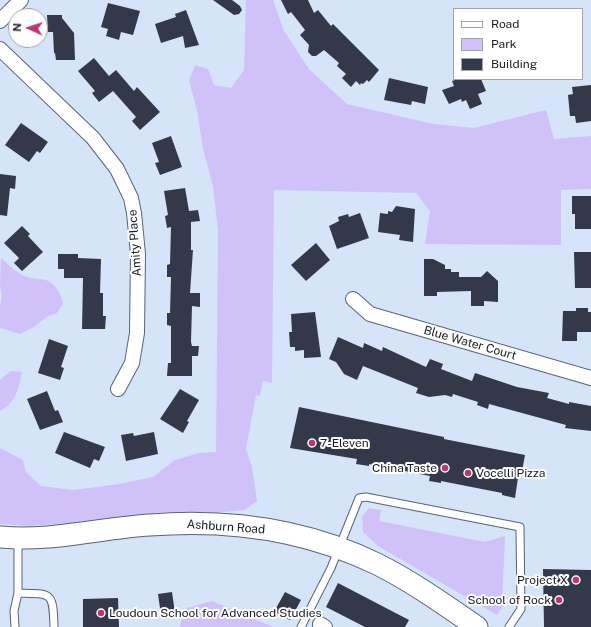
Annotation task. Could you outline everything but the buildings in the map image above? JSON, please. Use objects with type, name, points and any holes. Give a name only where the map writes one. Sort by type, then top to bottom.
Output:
[{"type":"main road","name":"Ashburn Road","points":[[9,538],[69,535],[150,524],[239,525],[269,529],[311,539],[377,564],[412,583],[477,627]]},
{"type":"street","points":[[0,21],[21,0]]},
{"type":"street","name":"Amity Place","points":[[0,49],[93,138],[117,169],[131,198],[138,254],[137,333],[132,363],[118,389]]},
{"type":"street","name":"Blue Water Court","points":[[353,299],[370,314],[591,378]]},
{"type":"lane","points":[[301,627],[339,549],[359,498],[366,497],[520,527],[521,609],[509,627]]},
{"type":"lane","points":[[9,538],[18,594],[14,611],[14,627]]},
{"type":"lane","points":[[18,594],[42,594],[49,596],[53,602],[54,627]]},
{"type":"green space","points":[[246,0],[273,0],[284,31],[309,69],[347,104],[433,124],[474,128],[546,110],[554,139],[591,136],[591,189],[561,190],[561,245],[425,244],[430,211],[416,193],[274,190],[272,383],[263,381],[260,396],[256,395],[246,449],[252,467],[257,501],[245,510],[212,513],[164,512],[71,523],[28,526],[0,524],[0,448],[23,460],[26,472],[41,486],[73,490],[119,484],[153,477],[175,460],[199,453],[216,452],[218,231],[213,186],[203,149],[197,110],[189,81],[195,65],[208,69],[214,85],[231,88],[244,70]]},
{"type":"green space","points":[[1,258],[23,276],[46,280],[53,284],[61,297],[63,304],[57,313],[48,316],[34,327],[20,334],[0,328],[0,306],[2,296],[0,287]]},
{"type":"green space","points":[[11,371],[22,372],[20,384],[10,404],[0,411],[0,380]]},
{"type":"green space","points":[[369,508],[381,510],[379,521],[485,542],[505,536],[502,608],[497,615],[378,546],[363,532],[362,517]]},
{"type":"green space","points":[[212,601],[273,627],[180,627],[184,609]]},
{"type":"place","name":"7-Eleven","points":[[312,443]]},
{"type":"place","name":"China Taste","points":[[445,468]]},
{"type":"place","name":"Vocelli Pizza","points":[[468,473]]},
{"type":"place","name":"Project X","points":[[576,580]]},
{"type":"place","name":"School of Rock","points":[[559,600]]},
{"type":"place","name":"Loudoun School for Advanced Studies","points":[[101,613]]}]
